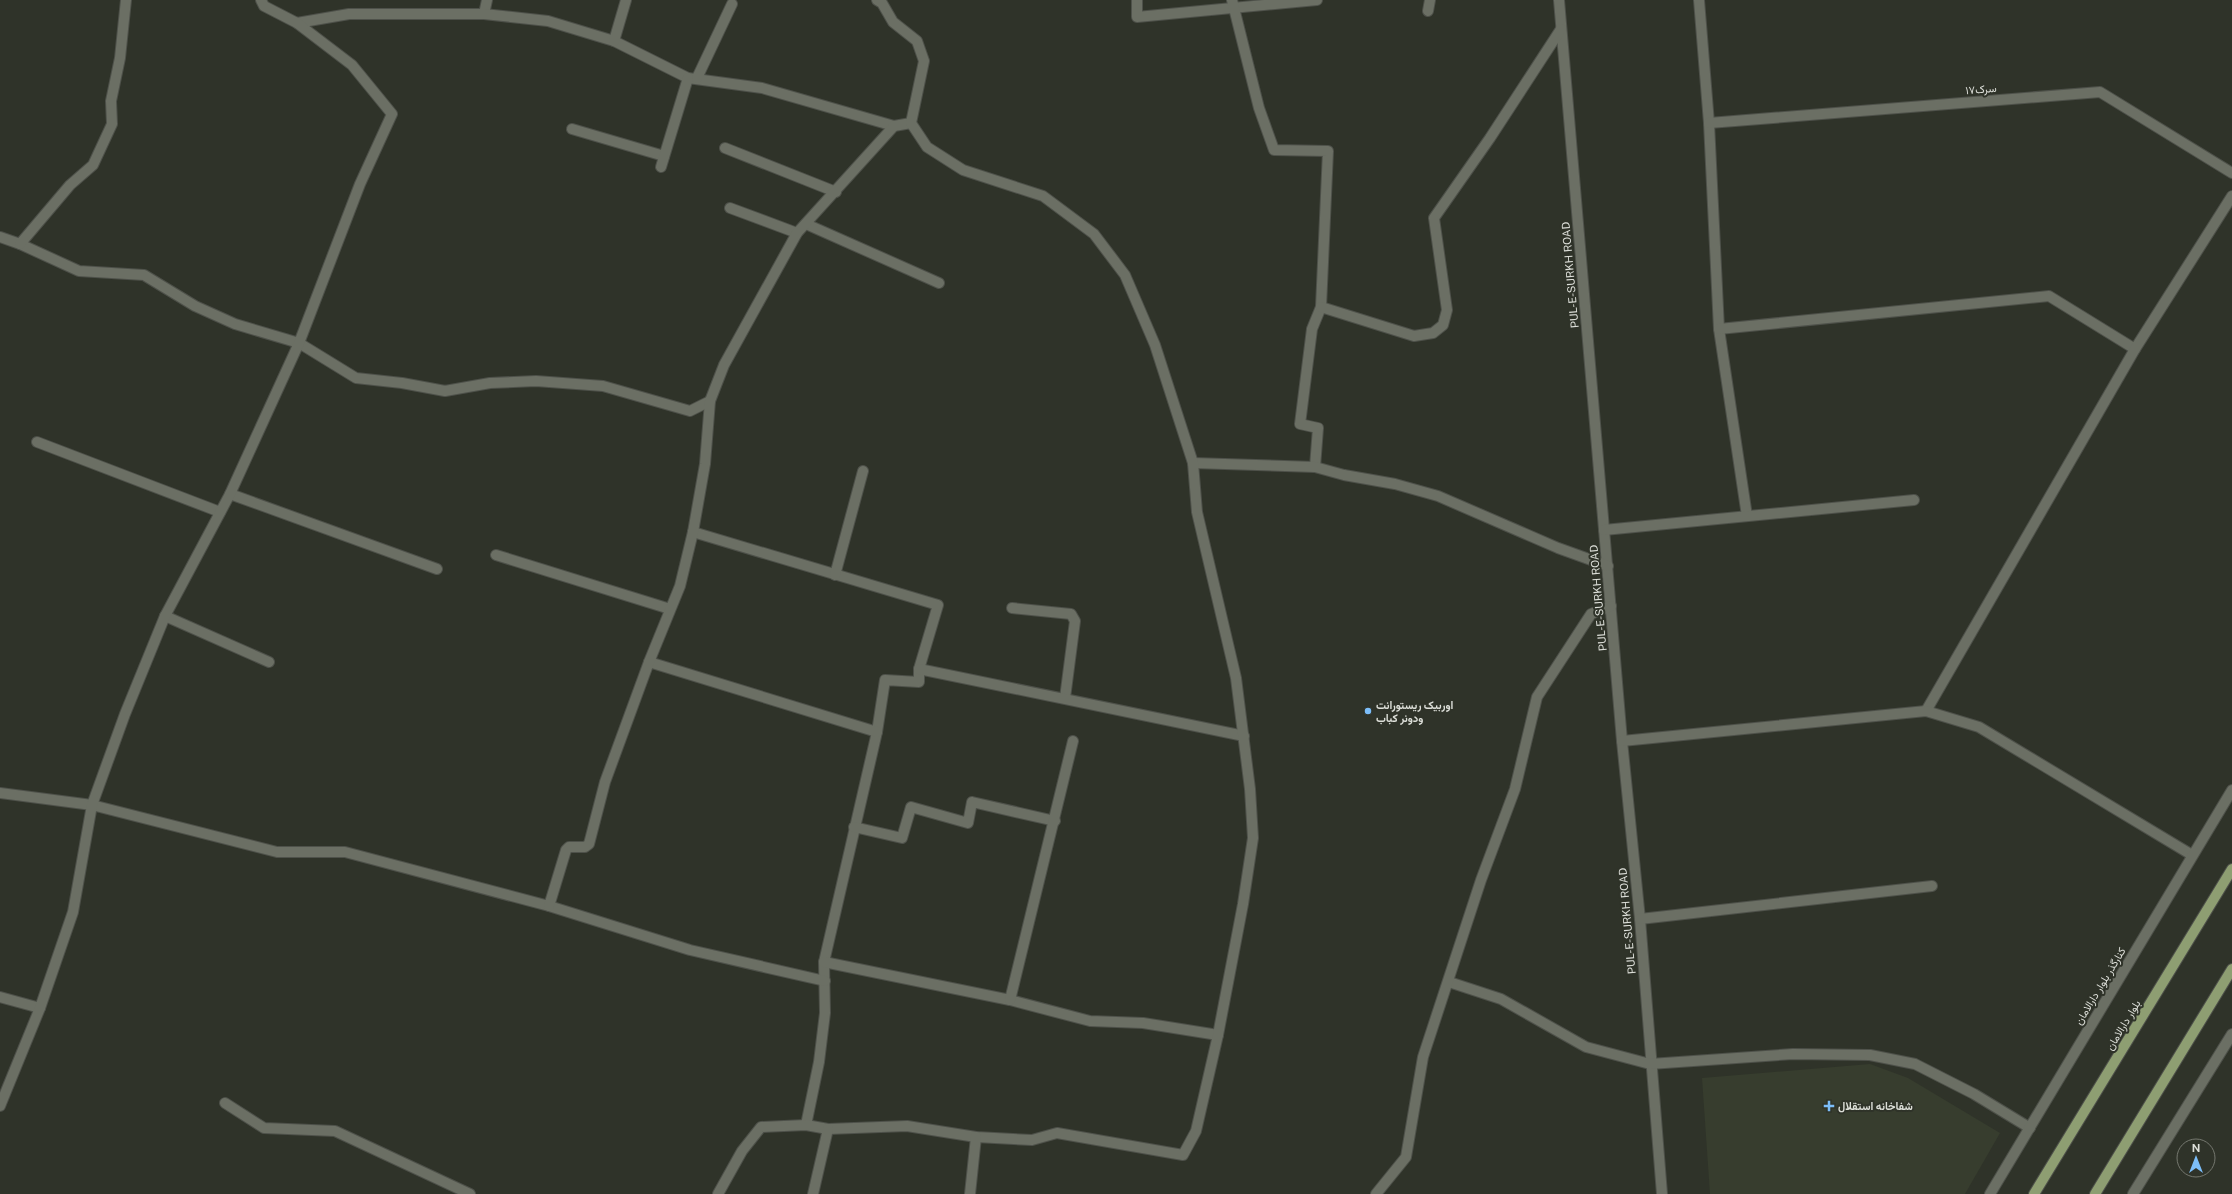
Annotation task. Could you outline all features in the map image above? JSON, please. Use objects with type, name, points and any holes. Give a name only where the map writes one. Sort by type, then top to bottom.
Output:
[{"type":"main road","name":"بلوار دارالامان","points":[[2034,1194],[2232,869]]},
{"type":"main road","points":[[2095,1194],[2232,969]]},
{"type":"street","points":[[20,244],[70,185],[93,166],[112,124],[111,101],[120,58],[126,0]]},
{"type":"street","points":[[0,1106],[40,1008],[73,912],[92,805],[125,714],[165,616],[230,494],[299,343],[360,184],[392,114],[352,65],[297,23],[264,6],[261,0]]},
{"type":"street","points":[[484,14],[487,0]]},
{"type":"street","points":[[614,41],[626,0]]},
{"type":"street","points":[[1137,0],[1136,17],[1233,4],[1317,0]]},
{"type":"street","points":[[1428,11],[1430,0]]},
{"type":"street","name":"PUL-E-SURKH ROAD","points":[[1559,0],[1622,741],[1640,918],[1650,1064],[1662,1194]]},
{"type":"street","points":[[1699,0],[1709,123],[1719,329],[1747,516]]},
{"type":"street","points":[[718,1194],[742,1152],[761,1127],[806,1125],[828,1129],[907,1126],[976,1137],[1032,1140],[1057,1133],[1183,1155],[1196,1131],[1218,1035],[1243,904],[1253,838],[1244,736],[1236,678],[1197,512],[1193,463],[1156,346],[1125,275],[1094,234],[1043,196],[963,170],[927,147],[912,123],[924,61],[917,41],[893,22],[881,1]]},
{"type":"street","points":[[661,167],[692,78],[732,4]]},
{"type":"street","points":[[1233,4],[1259,108],[1274,150],[1328,151],[1321,307],[1312,329],[1300,424],[1318,428],[1315,467]]},
{"type":"street","points":[[297,23],[349,14],[484,14],[548,21],[614,41],[692,78],[762,88],[894,126],[912,123]]},
{"type":"street","points":[[1321,307],[1414,336],[1433,333],[1442,325],[1447,310],[1434,218],[1490,138],[1561,29]]},
{"type":"street","name":"سرک۱۷","points":[[1709,123],[2100,92],[2232,173]]},
{"type":"street","points":[[549,906],[566,850],[569,847],[585,848],[589,844],[606,782],[649,662],[680,586],[693,532],[705,464],[710,401],[724,365],[797,233],[836,192],[894,126]]},
{"type":"street","points":[[572,129],[664,156]]},
{"type":"street","points":[[725,148],[836,192]]},
{"type":"street","points":[[1926,710],[2135,349],[2232,196]]},
{"type":"street","points":[[730,208],[797,233]]},
{"type":"street","points":[[806,224],[939,283]]},
{"type":"street","points":[[0,237],[20,244],[79,271],[144,275],[194,306],[235,324],[299,343],[356,378],[402,383],[445,391],[490,383],[536,381],[603,386],[690,411],[710,401]]},
{"type":"street","points":[[1719,329],[2049,296],[2135,349]]},
{"type":"street","points":[[37,442],[220,512]]},
{"type":"street","points":[[1193,463],[1315,467],[1344,476],[1395,484],[1438,496],[1558,548],[1608,566]]},
{"type":"street","points":[[835,575],[863,471]]},
{"type":"street","points":[[230,494],[437,569]]},
{"type":"street","points":[[1604,530],[1914,500]]},
{"type":"street","points":[[693,532],[938,605],[919,669],[919,682],[885,680],[877,732],[824,962],[824,1013],[818,1062],[806,1125]]},
{"type":"street","points":[[496,555],[670,608]]},
{"type":"street","points":[[1378,1193],[1406,1158],[1423,1057],[1481,880],[1515,789],[1537,697],[1591,614],[1611,606]]},
{"type":"street","points":[[1012,608],[1071,614],[1074,617],[1075,621],[1064,698]]},
{"type":"street","points":[[165,616],[269,662]]},
{"type":"street","points":[[649,662],[877,732]]},
{"type":"street","points":[[919,669],[1244,736]]},
{"type":"street","points":[[1622,741],[1926,710],[1979,727],[2192,855]]},
{"type":"street","points":[[1010,1000],[1074,741]]},
{"type":"street","name":"کنارگذر بلوار دارالامان","points":[[1990,1194],[2232,790]]},
{"type":"street","points":[[0,793],[92,805],[277,852],[345,852],[549,906],[690,950],[825,981]]},
{"type":"street","points":[[854,827],[902,838],[911,807],[968,823],[972,802],[1055,821]]},
{"type":"street","points":[[1640,918],[1932,886]]},
{"type":"street","points":[[824,962],[1010,1000],[1090,1020],[1143,1023],[1218,1035]]},
{"type":"street","points":[[1448,982],[1501,999],[1586,1047],[1650,1064],[1793,1054],[1870,1055],[1915,1064],[1974,1094],[2030,1128]]},
{"type":"street","points":[[0,997],[40,1008]]},
{"type":"street","points":[[2133,1194],[2232,1034]]},
{"type":"street","points":[[225,1103],[264,1128],[335,1131],[470,1194]]},
{"type":"street","points":[[812,1194],[828,1129]]},
{"type":"street","points":[[970,1194],[976,1137]]},
{"type":"shaded area","name":"شفاخانه استقلال","points":[[1870,1064],[1908,1078],[2000,1133],[1965,1194],[1710,1194],[1702,1078]]},
{"type":"place","name":"اوربیک ریستورانت ودونر کباب","points":[[1368,711]]},
{"type":"place","name":"شفاخانه استقلال","points":[[1829,1106]]}]
